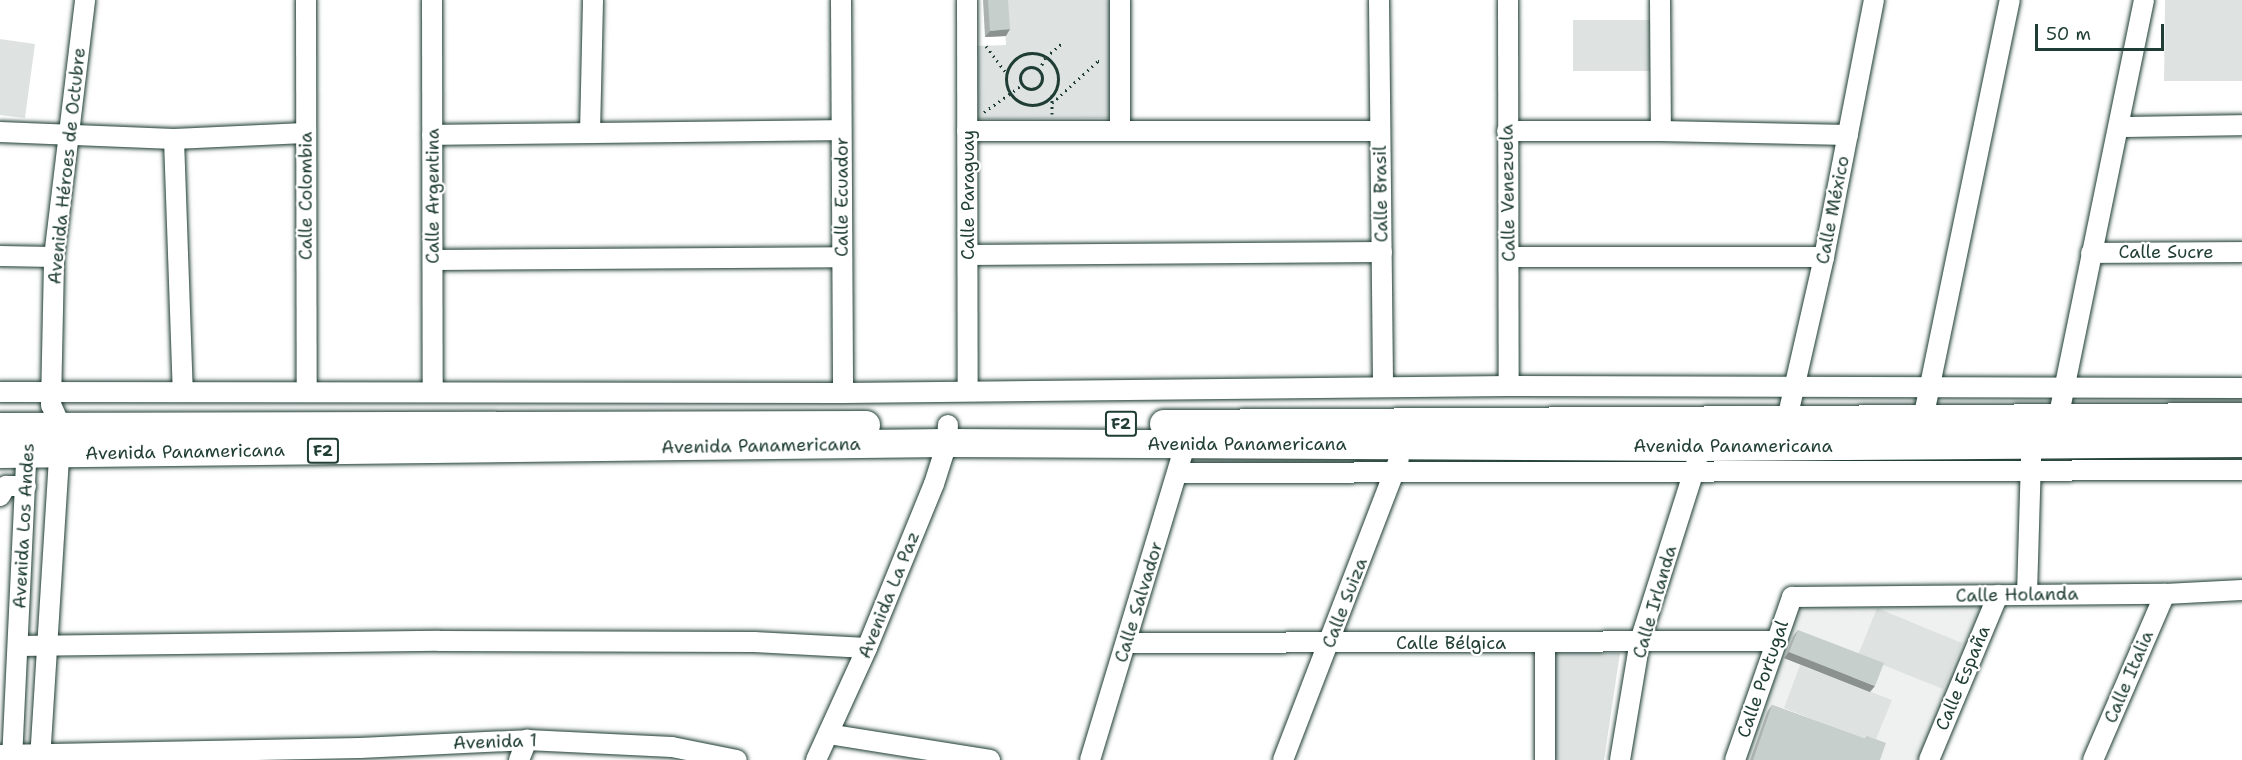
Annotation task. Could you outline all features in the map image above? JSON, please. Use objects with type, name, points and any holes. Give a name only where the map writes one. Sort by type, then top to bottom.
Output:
[{"type":"highway","name":"Avenida Panamericana","points":[[0,427],[40,430],[947,434],[1787,419],[2242,417]]},
{"type":"highway","name":"Avenida Panamericana","points":[[947,434],[1186,443],[1405,445],[1697,459],[2031,458],[2242,443]]},
{"type":"street","name":"Avenida Héroes de Octubre","points":[[40,430],[54,257],[85,0]]},
{"type":"street","name":"Calle Colombia","points":[[306,0],[307,392]]},
{"type":"street","name":"Calle Argentina","points":[[432,0],[434,392]]},
{"type":"street","points":[[590,133],[593,0]]},
{"type":"street","name":"Calle Ecuador","points":[[841,0],[843,393]]},
{"type":"street","name":"Calle Paraguay","points":[[967,0],[968,390]]},
{"type":"street","points":[[1120,0],[1120,131]]},
{"type":"street","name":"Calle Brasil","points":[[1379,0],[1383,387]]},
{"type":"street","name":"Calle Venezuela","points":[[1508,0],[1509,386]]},
{"type":"street","points":[[1660,0],[1661,131]]},
{"type":"street","name":"Calle México","points":[[1787,419],[1824,257],[1874,0]]},
{"type":"street","points":[[1923,419],[2010,0]]},
{"type":"street","points":[[2058,419],[2144,0]]},
{"type":"street","points":[[2119,127],[2242,125]]},
{"type":"street","points":[[432,135],[841,130]]},
{"type":"street","points":[[967,131],[1379,131]]},
{"type":"street","points":[[1507,131],[1661,131],[1848,135]]},
{"type":"street","points":[[0,132],[174,139],[305,133]]},
{"type":"street","points":[[174,139],[183,391]]},
{"type":"street","points":[[968,255],[1382,252]]},
{"type":"street","name":"Calle Sucre","points":[[2091,253],[2242,252]]},
{"type":"street","points":[[0,256],[54,257]]},
{"type":"street","points":[[434,260],[842,257]]},
{"type":"street","points":[[1509,257],[1824,257]]},
{"type":"street","name":"Avenida Panamericana","points":[[0,392],[40,430],[183,391],[843,393],[1509,386],[2242,388]]},
{"type":"street","name":"Avenida Los Andes","points":[[8,757],[18,645],[8,489],[40,430]]},
{"type":"street","name":"Avenida Los Andes","points":[[40,430],[46,645],[40,758]]},
{"type":"street","name":"Avenida La Paz","points":[[816,760],[867,648],[934,484],[947,434]]},
{"type":"street","name":"Calle Salvador","points":[[1090,760],[1179,473],[1186,443]]},
{"type":"street","name":"Calle Suiza","points":[[1283,760],[1405,445]]},
{"type":"street","points":[[2027,594],[2031,458],[2242,470]]},
{"type":"street","points":[[1179,473],[1395,472],[1697,459]]},
{"type":"street","name":"Calle Irlanda","points":[[1620,760],[1640,641],[1697,459]]},
{"type":"street","name":"Calle Holanda","points":[[1792,597],[2165,594],[2242,590]]},
{"type":"street","name":"Calle Italia","points":[[2093,760],[2165,594]]},
{"type":"street","name":"Calle España","points":[[1929,760],[1998,595]]},
{"type":"street","name":"Calle Portugal","points":[[1735,760],[1792,597]]},
{"type":"street","points":[[18,645],[486,641],[753,642],[867,648]]},
{"type":"street","name":"Calle Bélgica","points":[[1127,643],[1775,641]]},
{"type":"street","points":[[1545,643],[1545,760]]},
{"type":"street","points":[[828,734],[990,760]]},
{"type":"street","points":[[519,760],[527,740]]},
{"type":"street","name":"Avenida 1","points":[[8,757],[357,754],[527,740],[737,760]]},
{"type":"path","points":[[1039,70],[1046,57],[1061,44]]},
{"type":"path","points":[[986,45],[1006,73]]},
{"type":"path","points":[[1052,95],[1037,104],[1020,102],[1011,93],[1006,82],[1009,65],[1022,55],[1039,54],[1046,57],[1056,70],[1058,79],[1052,95],[1052,118]]},
{"type":"path","points":[[1052,103],[1098,61],[1112,61]]},
{"type":"path","points":[[1032,67],[1039,70],[1042,76],[1039,86],[1028,89],[1022,85],[1019,78],[1022,71],[1032,67]]},
{"type":"path","points":[[983,112],[1022,85]]},
{"type":"shaded area","points":[[1003,0],[1112,0],[1111,118],[973,119],[976,46],[1006,45]]},
{"type":"shaded area","points":[[2165,0],[2242,0],[2242,81],[2164,81]]},
{"type":"shaded area","points":[[1573,20],[1650,20],[1650,71],[1573,71]]},
{"type":"shaded area","points":[[0,39],[35,44],[25,118],[0,115]]},
{"type":"shaded area","points":[[1988,603],[1920,760],[1744,760],[1799,606]]},
{"type":"shaded area","points":[[1877,608],[1962,643],[1943,689],[1858,655]]},
{"type":"shaded area","points":[[1550,653],[1620,653],[1604,760],[1550,760]]},
{"type":"shaded area","points":[[1800,665],[1892,700],[1874,744],[1784,708]]},
{"type":"building","points":[[988,0],[1008,0],[1010,29],[990,31]]},
{"type":"building","points":[[1798,630],[1884,663],[1875,686],[1789,652]]},
{"type":"building","points":[[1772,705],[1866,739],[1867,736],[1886,743],[1880,760],[1753,760]]}]
